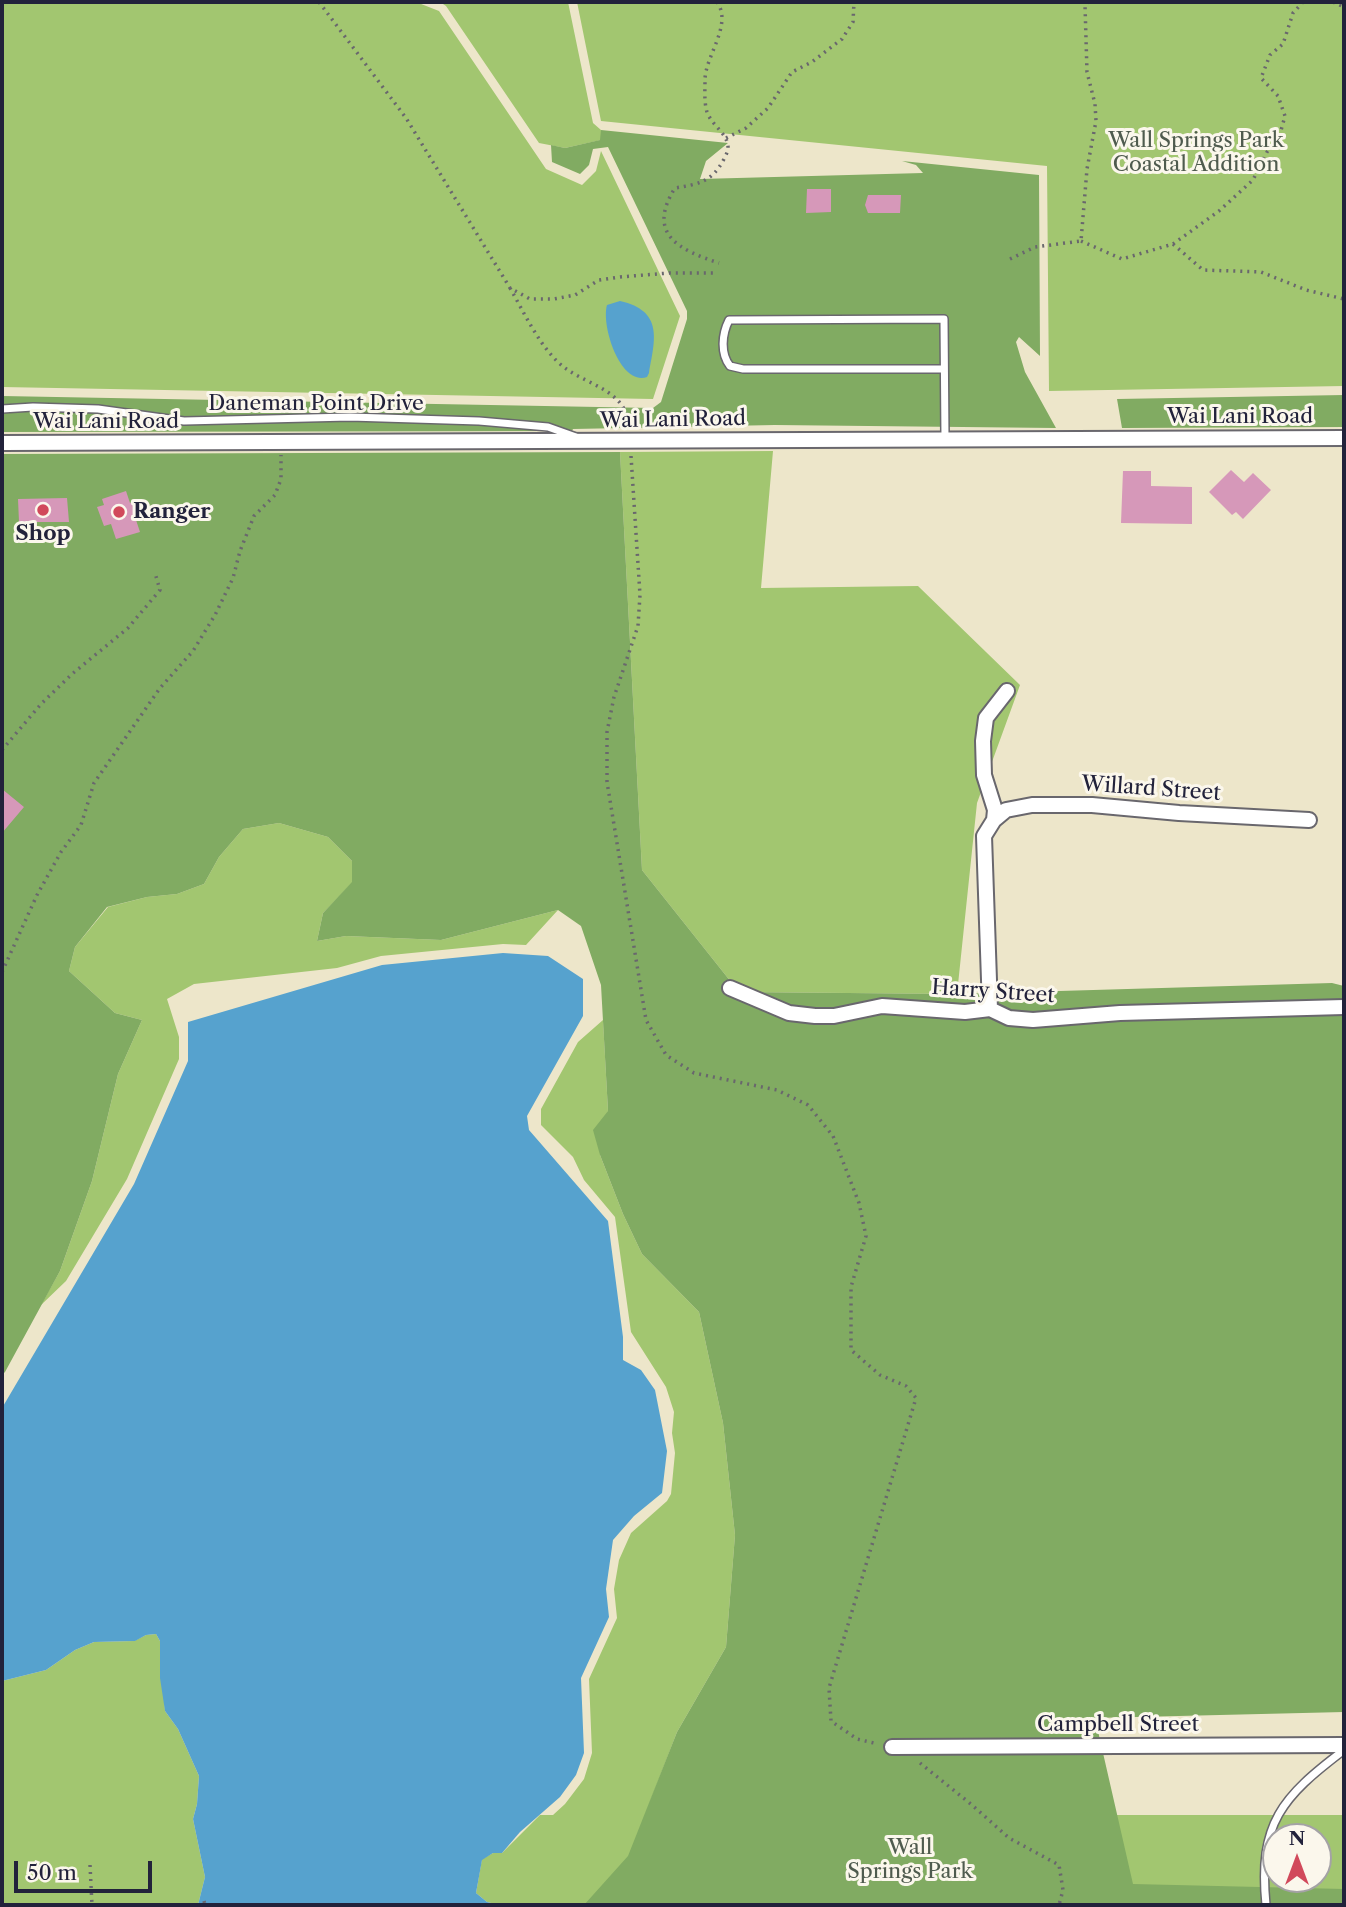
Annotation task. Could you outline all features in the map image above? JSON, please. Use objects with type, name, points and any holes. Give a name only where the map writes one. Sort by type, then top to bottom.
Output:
[{"type":"street","name":"Wai Lani Road","points":[[2,443],[1344,438]]},
{"type":"street","points":[[990,1009],[984,836],[994,820],[995,810],[984,775],[983,741],[986,718],[1007,691]]},
{"type":"street","name":"Willard Street","points":[[994,820],[1006,810],[1032,805],[1092,805],[1309,820]]},
{"type":"street","name":"Harry Street","points":[[730,988],[789,1013],[815,1016],[834,1016],[882,1006],[965,1012],[990,1009],[1009,1018],[1033,1020],[1121,1013],[1344,1007]]},
{"type":"street","name":"Campbell Street","points":[[892,1747],[1344,1748]]},
{"type":"lane","points":[[944,369],[743,369],[730,366],[724,358],[724,330],[729,320],[944,319],[945,438]]},
{"type":"lane","name":"Daneman Point Drive","points":[[2,409],[98,409],[184,421],[350,417],[521,424],[562,431],[586,442]]},
{"type":"lane","points":[[1266,1905],[1266,1845],[1275,1819],[1295,1791],[1344,1748]]},
{"type":"path","points":[[319,2],[407,118],[545,345],[564,367],[602,388],[622,403],[629,420],[640,595],[638,626],[614,697],[607,732],[607,782],[646,1020],[666,1055],[694,1073],[777,1090],[808,1105],[833,1136],[859,1203],[866,1236],[852,1287],[851,1350],[880,1375],[906,1386],[916,1398],[829,1688],[831,1721],[857,1739],[892,1747]]},
{"type":"path","points":[[717,2],[721,7],[720,27],[718,43],[705,75],[705,100],[708,115],[726,138],[728,150],[716,173],[699,184],[676,188],[664,206],[667,232],[677,246],[719,262]]},
{"type":"path","points":[[726,138],[746,128],[768,108],[792,72],[812,62],[842,39],[853,22],[855,2]]},
{"type":"path","points":[[1081,241],[1087,169],[1097,121],[1087,72],[1085,5],[1088,2]]},
{"type":"path","points":[[1010,259],[1035,247],[1081,241],[1122,258],[1173,244],[1219,211],[1253,180],[1280,134],[1284,116],[1278,96],[1261,78],[1270,55],[1283,44],[1293,13],[1303,2]]},
{"type":"path","points":[[1333,2],[1344,7]]},
{"type":"path","points":[[1173,244],[1203,270],[1261,272],[1306,290],[1344,299]]},
{"type":"path","points":[[510,288],[530,299],[554,299],[575,295],[599,280],[669,273],[717,273]]},
{"type":"path","points":[[2,972],[37,895],[61,852],[81,825],[94,783],[160,688],[193,651],[215,615],[233,579],[240,551],[254,516],[275,495],[281,479],[281,443]]},
{"type":"path","points":[[2,750],[72,674],[128,628],[154,600],[160,590],[155,573]]},
{"type":"path","points":[[917,1761],[1009,1838],[1059,1865],[1063,1890],[1059,1905]]},
{"type":"path","points":[[90,1865],[92,1905]]},
{"type":"green space","points":[[2,2],[416,2],[439,11],[546,169],[582,185],[596,171],[601,151],[680,316],[653,399],[2,387]]},
{"type":"green space","points":[[440,2],[568,2],[593,123],[601,130],[601,140],[565,148],[539,143],[446,6]]},
{"type":"green space","name":"Wall Springs Park Coastal Addition","points":[[577,2],[1344,2],[1344,386],[1049,391],[1047,166],[601,121]]},
{"type":"green space","points":[[601,130],[728,143],[706,161],[700,179],[923,173],[916,165],[902,161],[1039,175],[1040,356],[1019,337],[1016,342],[1025,372],[1056,428],[775,425],[572,431],[2,432],[2,396],[653,408],[661,402],[687,319],[687,311],[608,147],[593,149],[589,165],[580,174],[552,162],[551,145],[565,148],[600,140]]},
{"type":"green space","points":[[1344,395],[1344,427],[1122,428],[1117,399]]},
{"type":"green space","points":[[773,451],[761,588],[918,586],[1020,685],[977,803],[957,994],[739,992],[642,870],[620,452]]},
{"type":"green space","name":"Wall Springs Park","points":[[620,452],[642,870],[739,992],[957,994],[1332,983],[1344,986],[1344,1712],[1095,1718],[1133,1884],[1262,1887],[1262,1893],[1332,1893],[1332,1889],[1344,1889],[1344,1905],[584,1905],[628,1856],[677,1732],[726,1647],[735,1535],[723,1423],[699,1312],[642,1254],[600,1155],[593,1130],[608,1111],[601,985],[581,926],[558,910],[441,940],[346,936],[317,941],[323,913],[352,882],[352,861],[328,837],[279,823],[243,829],[219,857],[204,884],[177,894],[147,897],[107,907],[75,947],[69,971],[115,1013],[142,1020],[118,1074],[92,1181],[60,1271],[2,1375],[2,454]]},
{"type":"green space","points":[[279,823],[328,837],[352,861],[353,882],[323,913],[317,941],[346,936],[441,940],[558,910],[526,945],[503,944],[381,956],[337,968],[194,984],[167,999],[179,1037],[179,1059],[127,1179],[66,1281],[41,1305],[60,1271],[92,1181],[118,1074],[142,1020],[115,1013],[69,971],[75,947],[108,907],[147,897],[177,894],[204,884],[219,857],[243,829]]},
{"type":"green space","name":"Wall Springs Park","points":[[603,1020],[608,1111],[600,1155],[642,1254],[699,1312],[723,1423],[735,1535],[726,1647],[677,1732],[645,1815],[1344,1815],[1344,1905],[499,1905],[487,1902],[476,1893],[482,1859],[493,1853],[502,1853],[540,1815],[553,1815],[584,1779],[592,1753],[589,1679],[617,1618],[614,1589],[619,1560],[631,1533],[667,1501],[671,1494],[675,1453],[672,1433],[674,1412],[666,1387],[631,1332],[615,1217],[584,1180],[573,1157],[541,1125],[541,1109],[578,1042]]},
{"type":"green space","points":[[156,1634],[160,1641],[165,1711],[178,1729],[199,1776],[193,1819],[205,1877],[198,1905],[2,1905],[2,1681],[46,1670],[75,1650],[94,1642],[134,1641]]},
{"type":"water","points":[[620,301],[644,312],[650,319],[654,338],[647,377],[637,377],[629,372],[621,363],[610,339],[607,305]]},
{"type":"water","points":[[503,953],[548,956],[583,979],[583,1016],[527,1116],[529,1130],[608,1221],[623,1337],[623,1360],[641,1370],[655,1390],[667,1451],[662,1493],[634,1516],[613,1540],[606,1589],[609,1617],[581,1678],[584,1753],[576,1775],[560,1797],[520,1832],[502,1853],[493,1853],[482,1860],[476,1893],[487,1902],[499,1905],[198,1905],[205,1877],[193,1819],[199,1776],[178,1729],[165,1711],[160,1678],[160,1641],[156,1634],[146,1635],[135,1641],[94,1642],[75,1650],[46,1670],[2,1681],[2,1408],[134,1184],[188,1061],[188,1022],[382,965]]},
{"type":"building","points":[[807,189],[831,189],[831,212],[806,213]]},
{"type":"building","points":[[868,195],[901,195],[900,213],[868,213],[865,205]]},
{"type":"building","points":[[1231,470],[1244,482],[1253,473],[1271,490],[1243,519],[1236,512],[1232,515],[1209,492]]},
{"type":"building","points":[[1123,471],[1151,471],[1151,486],[1192,487],[1192,524],[1121,523]]},
{"type":"building","name":"Ranger","points":[[126,491],[130,503],[135,501],[141,518],[136,520],[140,532],[116,539],[111,524],[104,526],[97,507],[104,505],[102,499]]},
{"type":"building","name":"Shop","points":[[67,498],[69,522],[19,522],[18,499]]},
{"type":"building","points":[[2,789],[24,807],[2,833]]},
{"type":"place","name":"Shop","points":[[43,510]]},
{"type":"place","name":"Ranger","points":[[119,512]]}]
